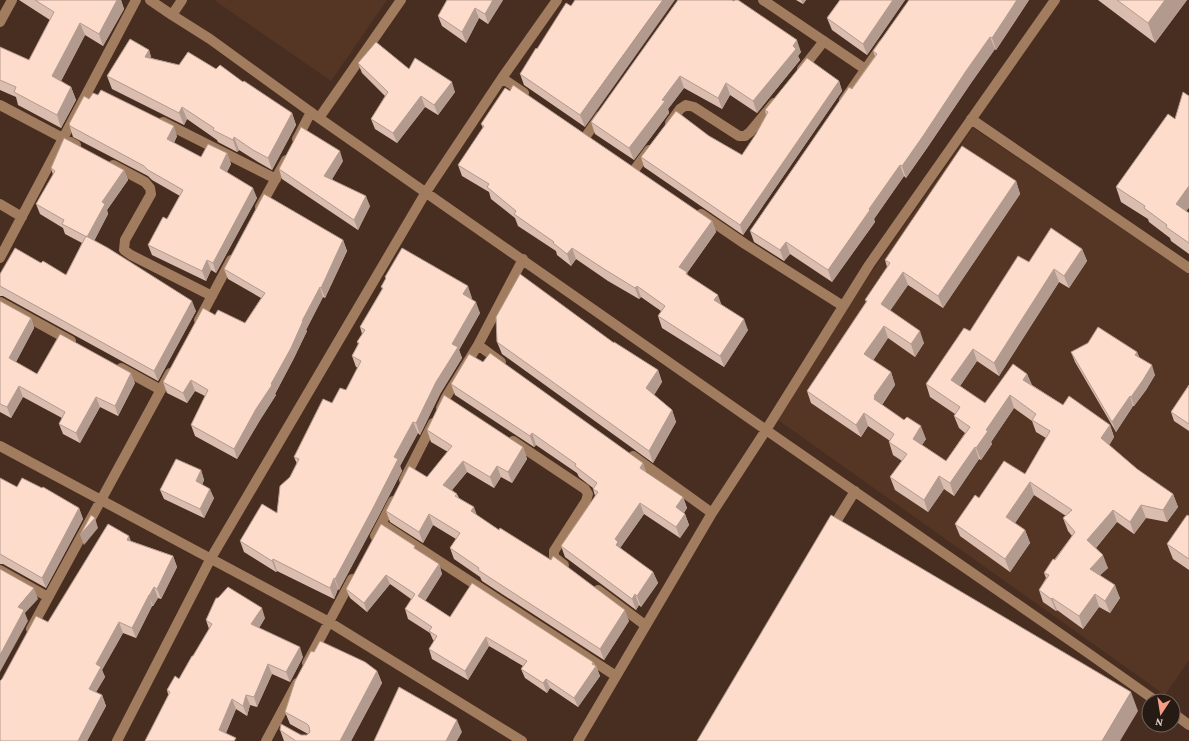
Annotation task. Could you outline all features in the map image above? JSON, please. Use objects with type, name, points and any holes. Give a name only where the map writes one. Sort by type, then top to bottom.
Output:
[{"type":"street","points":[[0,22],[12,0]]},
{"type":"street","points":[[0,258],[64,138],[95,87],[136,0]]},
{"type":"street","points":[[150,0],[210,39],[315,115],[1145,693]]},
{"type":"street","points":[[172,15],[182,0]]},
{"type":"street","points":[[257,213],[292,149],[315,115],[401,0]]},
{"type":"street","points":[[764,0],[866,69]]},
{"type":"street","points":[[578,741],[712,513],[766,430],[869,265],[1055,0]]},
{"type":"street","points":[[117,741],[211,558],[426,192],[553,1]]},
{"type":"street","points":[[839,108],[887,38]]},
{"type":"street","points":[[795,78],[824,42]]},
{"type":"street","points":[[502,78],[534,100]]},
{"type":"street","points":[[662,133],[680,109],[686,105],[694,107],[739,136],[745,136],[780,96]]},
{"type":"street","points":[[0,105],[84,149]]},
{"type":"street","points":[[586,136],[605,110]]},
{"type":"street","points":[[155,118],[276,179]]},
{"type":"street","points":[[971,119],[1189,268]]},
{"type":"street","points":[[635,169],[653,145]]},
{"type":"street","points":[[104,160],[145,182],[150,188],[151,194],[125,240],[124,250],[130,255],[212,296]]},
{"type":"street","points":[[0,204],[22,217]]},
{"type":"street","points":[[693,208],[747,240],[844,306]]},
{"type":"street","points":[[194,329],[234,254]]},
{"type":"street","points":[[371,545],[398,492],[450,399],[522,259]]},
{"type":"street","points":[[0,302],[77,344]]},
{"type":"street","points":[[478,345],[511,368]]},
{"type":"street","points":[[112,363],[161,390]]},
{"type":"street","points":[[26,638],[175,363]]},
{"type":"street","points":[[506,436],[585,489],[588,494],[586,501],[554,551],[554,557],[571,570]]},
{"type":"street","points":[[0,446],[329,622],[522,741]]},
{"type":"street","points":[[627,452],[712,513]]},
{"type":"street","points":[[826,537],[855,491]]},
{"type":"street","points":[[382,524],[616,676]]},
{"type":"street","points":[[0,570],[48,597]]},
{"type":"street","points":[[266,741],[278,725],[302,672],[356,573]]},
{"type":"street","points":[[590,584],[645,625]]},
{"type":"shaded area","points":[[214,0],[387,0],[331,81]]},
{"type":"shaded area","points":[[973,128],[1189,273],[1189,660],[1166,693],[1162,693],[771,415]]},
{"type":"building","points":[[35,0],[117,0],[99,34],[80,23],[52,76],[71,87],[57,115],[14,92],[16,87],[0,80],[0,47],[29,60],[54,12]]},
{"type":"building","points":[[447,0],[493,0],[485,14],[475,8],[462,32],[438,16]]},
{"type":"building","points":[[575,0],[663,0],[580,115],[520,74],[566,3],[571,6]]},
{"type":"building","points":[[678,0],[738,0],[797,40],[793,46],[796,49],[753,101],[726,83],[718,98],[680,76],[662,100],[665,101],[629,148],[591,122]]},
{"type":"building","points":[[840,0],[893,0],[863,44],[827,18]]},
{"type":"building","points":[[909,0],[1017,0],[992,38],[990,37],[966,71],[902,166],[900,165],[869,209],[870,210],[828,270],[786,242],[780,250],[750,231],[849,87],[852,89],[877,54],[873,51]]},
{"type":"building","points":[[1117,0],[1165,0],[1148,23]]},
{"type":"building","points":[[130,39],[149,50],[145,57],[179,65],[188,52],[216,69],[220,65],[243,82],[244,81],[292,113],[268,158],[234,137],[233,140],[213,130],[214,128],[182,107],[179,113],[107,76]]},
{"type":"building","points":[[376,42],[409,69],[415,58],[452,82],[434,105],[421,96],[393,133],[371,119],[388,92],[358,63]]},
{"type":"building","points":[[807,58],[839,81],[740,225],[641,157],[676,111],[709,136],[742,155],[768,112],[765,110]]},
{"type":"building","points":[[513,85],[712,221],[679,267],[687,272],[686,274],[718,295],[714,300],[744,319],[720,356],[658,316],[665,306],[637,286],[635,288],[572,248],[567,254],[553,243],[554,242],[514,214],[516,211],[487,187],[489,184],[458,165],[484,126],[481,124],[505,88],[510,91]]},
{"type":"building","points":[[101,90],[174,126],[167,139],[201,157],[208,144],[227,153],[220,168],[253,188],[213,263],[207,260],[202,271],[148,245],[163,217],[167,219],[183,190],[148,170],[144,166],[70,126],[69,124],[84,96],[89,99],[93,93],[98,95]]},
{"type":"building","points":[[1183,92],[1189,96],[1189,186],[1176,204],[1189,213],[1189,243],[1166,227],[1167,225],[1144,208],[1145,206],[1116,187],[1168,114],[1175,119]]},
{"type":"building","points":[[301,127],[340,151],[324,176],[366,196],[354,220],[279,169]]},
{"type":"building","points":[[64,138],[124,170],[102,202],[105,204],[87,237],[62,224],[64,220],[36,204],[55,171],[51,168]]},
{"type":"building","points":[[962,146],[1016,181],[938,296],[903,272],[881,304],[920,331],[911,344],[884,326],[864,354],[891,372],[874,396],[874,399],[904,420],[907,417],[921,426],[913,439],[946,461],[970,427],[954,416],[960,407],[926,384],[964,328],[970,331],[1018,256],[1029,262],[1051,228],[1082,249],[1064,276],[1054,269],[994,363],[973,349],[951,380],[985,403],[1013,364],[1027,374],[1023,380],[1063,405],[1069,396],[1110,425],[1101,438],[1137,469],[1173,494],[1163,510],[1141,505],[1130,522],[1113,510],[1087,540],[1103,555],[1090,569],[1115,585],[1105,601],[1095,594],[1079,616],[1039,590],[1049,575],[1044,573],[1053,559],[1055,560],[1075,532],[1063,518],[1072,510],[1030,482],[1006,517],[1025,530],[1005,559],[955,524],[975,495],[979,498],[1004,461],[1025,474],[1050,431],[1032,420],[1036,414],[1010,395],[986,430],[988,431],[950,483],[939,476],[924,500],[890,477],[907,454],[889,442],[894,434],[864,413],[856,425],[807,391],[867,301],[865,300],[890,263],[885,260]]},
{"type":"building","points":[[264,194],[343,240],[321,288],[320,287],[302,321],[291,348],[271,384],[272,385],[256,409],[234,449],[191,425],[208,390],[191,380],[183,393],[163,382],[203,308],[215,315],[218,310],[245,323],[265,293],[224,269]]},
{"type":"building","points":[[86,236],[108,248],[192,301],[154,371],[0,286],[0,274],[15,248],[41,263],[43,261],[66,275]]},
{"type":"building","points":[[402,248],[468,286],[463,294],[476,302],[452,344],[458,347],[436,382],[416,423],[413,422],[394,457],[398,459],[330,588],[273,559],[272,561],[240,541],[262,504],[277,513],[280,486],[290,477],[299,459],[294,457],[323,399],[332,403],[340,388],[346,390],[361,361],[352,356],[359,343],[357,342],[365,330],[360,327],[383,288],[381,287],[386,278],[385,277]]},
{"type":"building","points":[[520,274],[614,343],[658,370],[646,388],[672,410],[649,451],[497,342],[496,317]]},
{"type":"building","points":[[0,301],[31,318],[9,358],[37,374],[60,334],[131,373],[115,406],[96,397],[76,433],[59,424],[65,412],[19,386],[7,407],[0,404]]},
{"type":"building","points":[[1098,327],[1137,352],[1135,355],[1152,365],[1143,380],[1112,422],[1071,352],[1088,343]]},
{"type":"building","points":[[490,353],[643,463],[640,468],[683,497],[676,507],[685,514],[676,527],[640,503],[615,539],[618,542],[616,545],[653,572],[637,596],[635,594],[632,599],[561,546],[598,492],[593,489],[597,483],[575,466],[576,464],[532,433],[530,436],[451,384],[469,354],[483,362]]},
{"type":"building","points":[[1189,385],[1189,424],[1171,412]]},
{"type":"building","points":[[444,395],[523,447],[508,472],[497,466],[490,477],[463,461],[443,485],[457,494],[455,496],[474,507],[471,511],[499,530],[500,528],[551,560],[553,556],[625,610],[600,649],[478,570],[479,568],[450,548],[460,533],[429,514],[419,532],[386,511],[409,466],[427,477],[452,446],[427,430]]},
{"type":"building","points":[[176,459],[201,470],[196,481],[210,489],[200,509],[160,490]]},
{"type":"building","points":[[0,478],[17,487],[22,478],[42,488],[43,487],[79,508],[42,578],[0,554]]},
{"type":"building","points":[[91,515],[95,518],[80,535]]},
{"type":"building","points":[[831,515],[1131,692],[1102,741],[697,741]]},
{"type":"building","points":[[1187,515],[1189,516],[1189,559],[1167,544]]},
{"type":"building","points":[[108,524],[129,536],[127,540],[173,556],[157,589],[154,587],[132,628],[119,622],[96,664],[101,667],[89,689],[102,695],[78,741],[0,741],[0,681],[36,616],[48,622]]},
{"type":"building","points":[[381,524],[439,564],[418,596],[450,617],[472,583],[593,662],[592,664],[596,666],[574,698],[546,679],[543,683],[521,669],[527,661],[486,637],[465,671],[429,649],[437,636],[429,631],[432,627],[405,609],[415,594],[386,575],[364,603],[346,589]]},
{"type":"building","points":[[0,569],[34,588],[18,607],[24,610],[0,655]]},
{"type":"building","points":[[228,587],[262,608],[251,624],[300,647],[286,672],[268,664],[254,697],[246,695],[243,706],[232,699],[219,730],[236,738],[234,741],[145,741],[170,692],[167,690],[175,676],[179,679],[212,624],[206,620],[216,598],[218,598]]},
{"type":"building","points":[[320,641],[365,662],[377,671],[340,741],[296,741],[280,730],[281,724],[301,735],[307,735],[310,732],[307,724],[285,712],[295,681],[311,651],[314,652]]},
{"type":"building","points":[[399,687],[457,720],[446,741],[374,741]]}]
